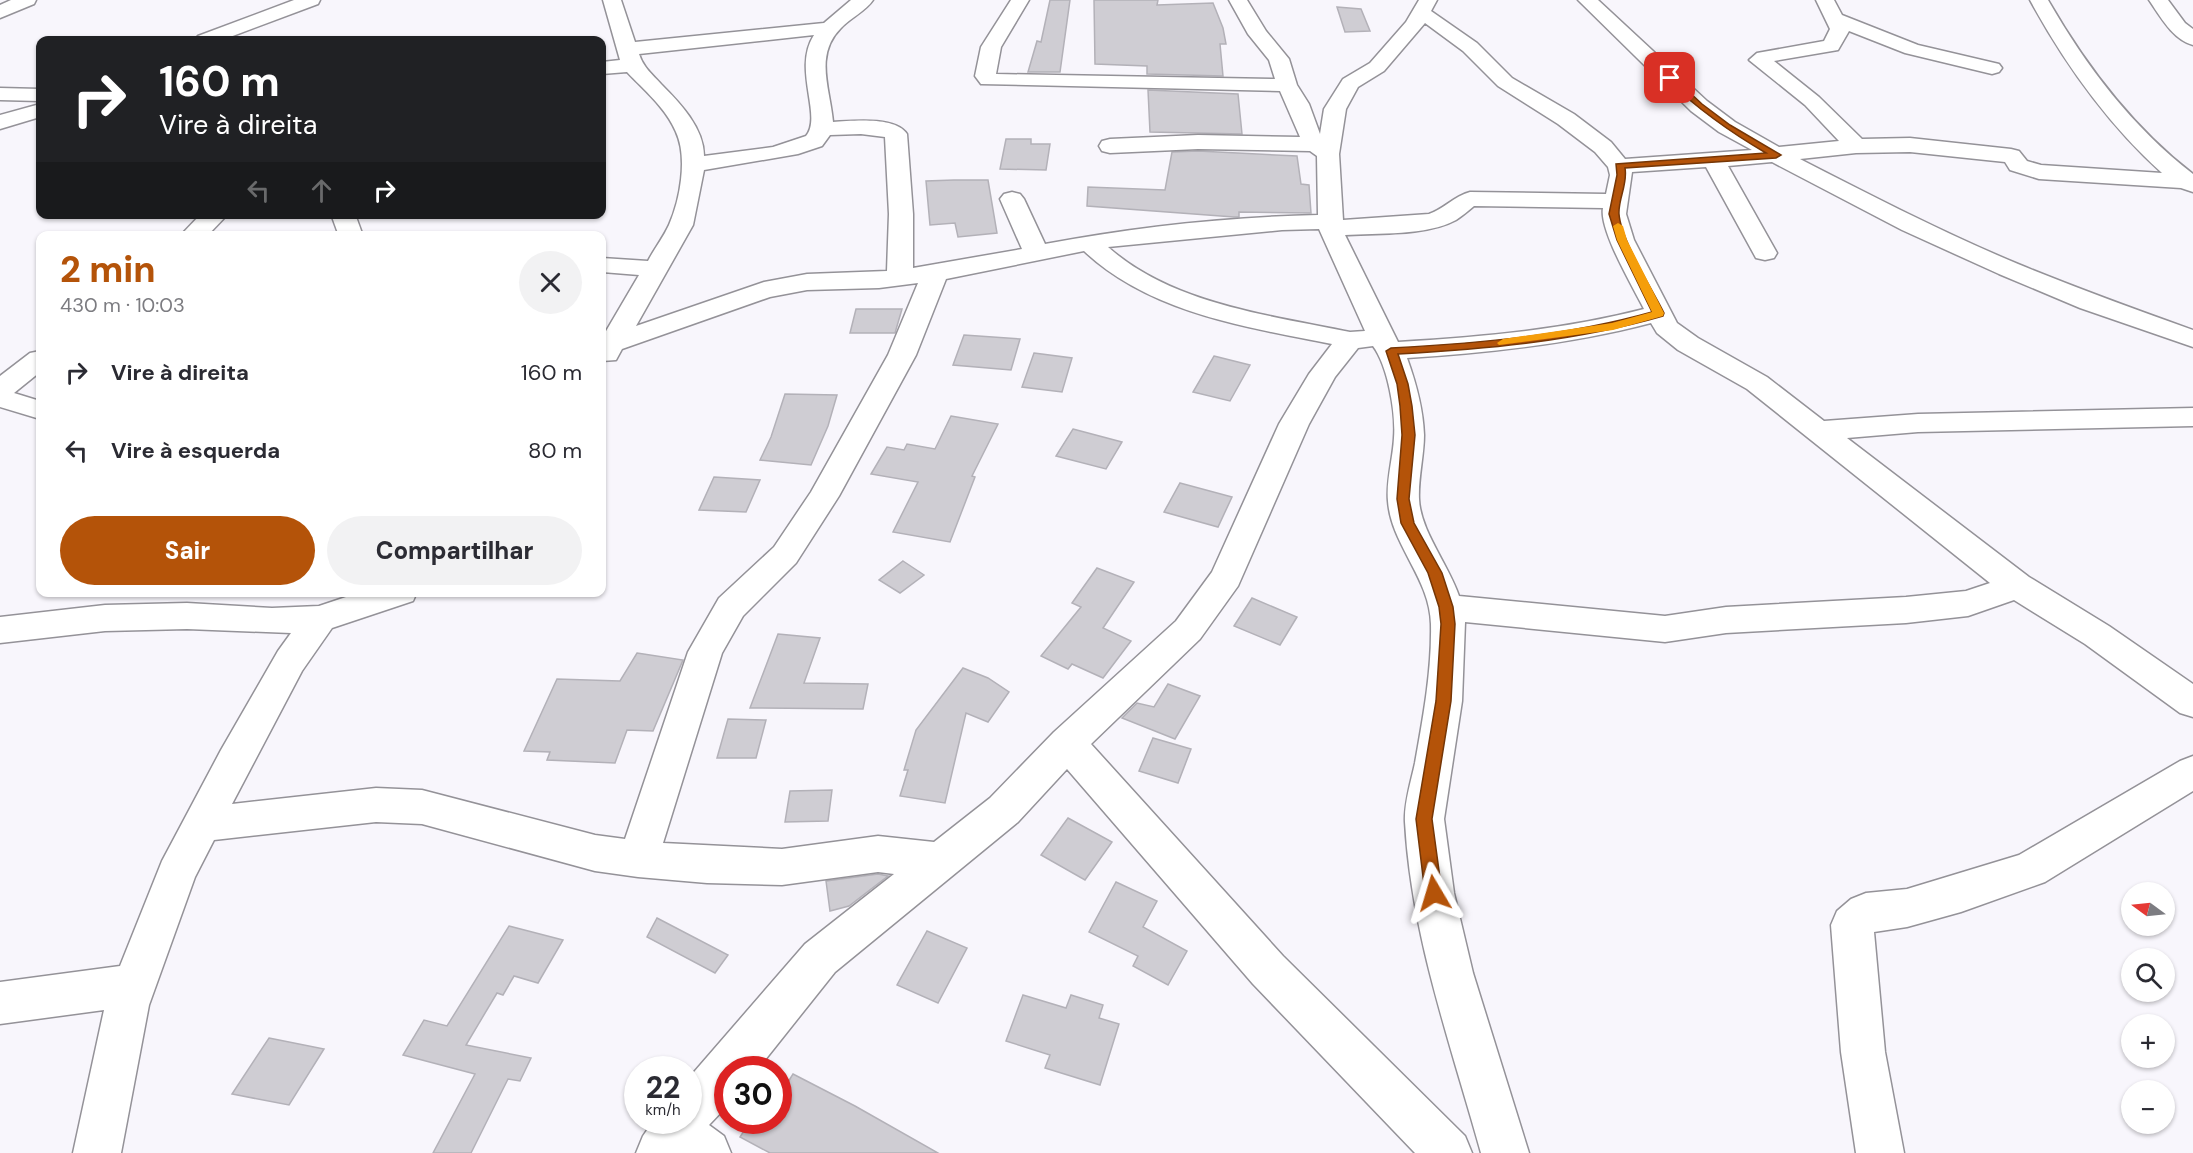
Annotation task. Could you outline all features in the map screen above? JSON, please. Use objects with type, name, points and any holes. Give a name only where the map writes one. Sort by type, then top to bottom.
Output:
[{"type":"street","points":[[216,36],[311,0]]},
{"type":"street","points":[[606,352],[681,225],[693,176],[693,149],[687,131],[670,106],[629,57],[612,0]]},
{"type":"street","points":[[821,132],[821,107],[815,88],[813,65],[817,46],[830,28],[864,0]]},
{"type":"street","points":[[1020,0],[991,47],[985,76],[992,82],[1287,85]]},
{"type":"street","points":[[1238,0],[1258,34],[1279,59],[1287,85],[1321,140],[1331,200],[1330,225],[1375,343],[1402,384],[1408,435],[1403,499],[1407,523],[1435,573],[1446,607],[1448,624],[1444,701],[1424,819],[1434,893],[1452,973],[1505,1153]]},
{"type":"street","points":[[1587,0],[1699,106],[1727,127],[1776,155],[1911,225],[2008,269],[2089,302],[2193,339]]},
{"type":"street","points":[[1825,0],[1840,29],[1831,46],[1764,57],[1759,60],[1812,101],[1856,146]]},
{"type":"street","points":[[2040,0],[2064,42],[2115,112],[2190,184]]},
{"type":"street","points":[[2158,0],[2178,27],[2193,39]]},
{"type":"street","points":[[0,12],[23,1]]},
{"type":"street","points":[[1321,140],[1350,83],[1377,67],[1406,34],[1425,6],[1505,82],[1566,119],[1603,147],[1619,166],[1622,175],[1614,214],[1622,240],[1666,327],[1688,344],[1757,383],[2017,586],[2097,635],[2193,703]]},
{"type":"street","points":[[1836,19],[1912,49],[1992,68]]},
{"type":"street","points":[[606,66],[629,57],[830,28]]},
{"type":"street","points":[[0,94],[36,95]]},
{"type":"street","points":[[0,122],[36,111]]},
{"type":"street","points":[[692,165],[807,145],[821,132],[875,128],[896,134],[878,153]]},
{"type":"street","points":[[821,132],[878,153],[901,214],[900,277]]},
{"type":"street","points":[[1110,146],[1321,140]]},
{"type":"street","points":[[1619,166],[1776,155],[1856,146],[1911,145],[2011,156],[2018,165],[2039,172],[2190,184]]},
{"type":"street","points":[[1713,160],[1765,253]]},
{"type":"street","points":[[1012,199],[1036,252]]},
{"type":"street","points":[[606,352],[764,290],[807,282],[935,273],[1120,237],[1282,223],[1330,225],[1434,219],[1445,217],[1460,203],[1470,199],[1617,201]]},
{"type":"street","points":[[197,231],[211,219]]},
{"type":"street","points":[[1089,243],[1116,266],[1139,280],[1192,303],[1375,343],[1468,347],[1554,337],[1613,327],[1659,313]]},
{"type":"street","points":[[606,265],[654,269]]},
{"type":"street","points":[[638,859],[705,651],[731,607],[785,555],[824,496],[866,417],[903,355],[935,273]]},
{"type":"street","points":[[740,1056],[820,958],[1004,810],[1067,744],[1188,630],[1226,577],[1294,424],[1323,374],[1375,343]]},
{"type":"street","points":[[0,390],[36,362]]},
{"type":"street","points":[[0,398],[36,409]]},
{"type":"street","points":[[1816,431],[1918,423],[2193,417]]},
{"type":"street","points":[[1446,607],[1665,629],[1746,618],[1906,610],[1968,603],[2017,586]]},
{"type":"street","points":[[78,620],[99,597]]},
{"type":"street","points":[[0,630],[78,620],[187,616],[272,621],[320,619],[386,597]]},
{"type":"street","points":[[97,1153],[127,1005],[176,874],[234,761],[290,661],[320,619]]},
{"type":"street","points":[[1067,744],[1269,970],[1448,1153]]},
{"type":"street","points":[[1880,1153],[1863,1052],[1852,925],[1866,912],[1907,908],[1961,894],[2031,869],[2193,772]]},
{"type":"street","points":[[202,824],[376,805],[422,807],[595,853],[638,859],[707,866],[782,867],[878,854],[941,861]]},
{"type":"street","points":[[0,1003],[135,985]]},
{"type":"street","points":[[702,1107],[714,1090]]},
{"type":"building","points":[[1050,0],[1070,0],[1060,72],[1028,72],[1037,41],[1041,42]]},
{"type":"building","points":[[1094,0],[1158,0],[1157,5],[1213,3],[1223,28],[1226,44],[1220,44],[1223,76],[1147,74],[1147,66],[1095,64]]},
{"type":"building","points":[[1337,7],[1361,9],[1370,31],[1345,32]]},
{"type":"building","points":[[1148,90],[1238,94],[1242,134],[1150,132]]},
{"type":"building","points":[[1006,139],[1031,139],[1031,144],[1050,144],[1046,170],[1000,169]]},
{"type":"building","points":[[1198,151],[1297,156],[1301,184],[1309,185],[1311,213],[1239,212],[1239,217],[1234,217],[1087,206],[1088,187],[1165,190],[1172,152]]},
{"type":"building","points":[[988,180],[997,233],[958,237],[955,223],[930,225],[926,181]]},
{"type":"building","points":[[856,309],[902,309],[895,333],[850,333]]},
{"type":"building","points":[[964,335],[1020,339],[1011,370],[953,365]]},
{"type":"building","points":[[1034,353],[1072,358],[1062,392],[1022,387]]},
{"type":"building","points":[[1214,356],[1250,365],[1230,401],[1193,392]]},
{"type":"building","points":[[785,394],[837,395],[828,426],[811,465],[760,460],[771,437]]},
{"type":"building","points":[[951,416],[998,424],[972,476],[975,477],[950,542],[893,532],[918,482],[871,474],[887,447],[904,450],[907,444],[935,449]]},
{"type":"building","points":[[1073,429],[1122,442],[1106,469],[1056,456]]},
{"type":"building","points":[[714,477],[760,480],[746,512],[699,510]]},
{"type":"building","points":[[1180,483],[1232,497],[1218,527],[1164,512]]},
{"type":"building","points":[[903,561],[924,575],[900,593],[879,580]]},
{"type":"building","points":[[1097,568],[1134,582],[1103,628],[1131,641],[1103,678],[1072,664],[1068,669],[1041,656],[1081,607],[1072,603]]},
{"type":"building","points":[[1252,598],[1297,617],[1280,645],[1234,626]]},
{"type":"building","points":[[778,634],[820,638],[804,683],[868,684],[863,709],[750,708]]},
{"type":"building","points":[[637,653],[683,660],[653,731],[627,730],[615,763],[547,760],[550,752],[524,751],[557,679],[620,681]]},
{"type":"building","points":[[963,668],[988,678],[1009,692],[988,722],[966,713],[945,803],[900,796],[908,770],[904,770],[916,730]]},
{"type":"building","points":[[1168,684],[1200,696],[1175,739],[1122,718],[1137,703],[1154,707]]},
{"type":"building","points":[[728,719],[766,720],[756,758],[717,758]]},
{"type":"building","points":[[1153,738],[1191,749],[1178,783],[1139,771]]},
{"type":"building","points":[[832,790],[828,821],[785,822],[790,791]]},
{"type":"building","points":[[1068,818],[1112,842],[1085,880],[1041,855]]},
{"type":"building","points":[[878,874],[888,876],[849,906],[830,911],[826,881]]},
{"type":"building","points":[[1116,882],[1157,901],[1143,927],[1187,951],[1168,985],[1133,966],[1138,956],[1089,932]]},
{"type":"building","points":[[657,918],[728,955],[715,973],[647,937]]},
{"type":"building","points":[[509,926],[563,940],[538,983],[514,976],[503,995],[497,993],[466,1045],[531,1058],[520,1081],[508,1079],[471,1153],[433,1153],[475,1074],[403,1055],[424,1020],[447,1026]]},
{"type":"building","points":[[927,931],[967,948],[938,1003],[897,985]]},
{"type":"building","points":[[1023,995],[1066,1008],[1071,995],[1103,1005],[1099,1018],[1119,1024],[1100,1085],[1045,1068],[1050,1055],[1006,1041]]},
{"type":"building","points":[[269,1038],[324,1049],[289,1105],[232,1094]]},
{"type":"building","points":[[793,1074],[855,1106],[938,1153],[770,1153],[740,1137],[742,1134],[792,1134]]},
{"type":"slow traffic","points":[[1503,343],[1613,327],[1659,313],[1622,240],[1618,226]]},
{"type":"route","points":[[1434,893],[1424,819],[1444,701],[1448,624],[1446,607],[1435,573],[1407,523],[1403,499],[1408,435],[1406,406],[1402,384],[1391,351],[1468,347],[1554,337],[1613,327],[1659,313],[1622,240],[1614,214],[1622,175],[1619,166],[1776,155],[1727,127],[1699,106],[1670,78]]}]
